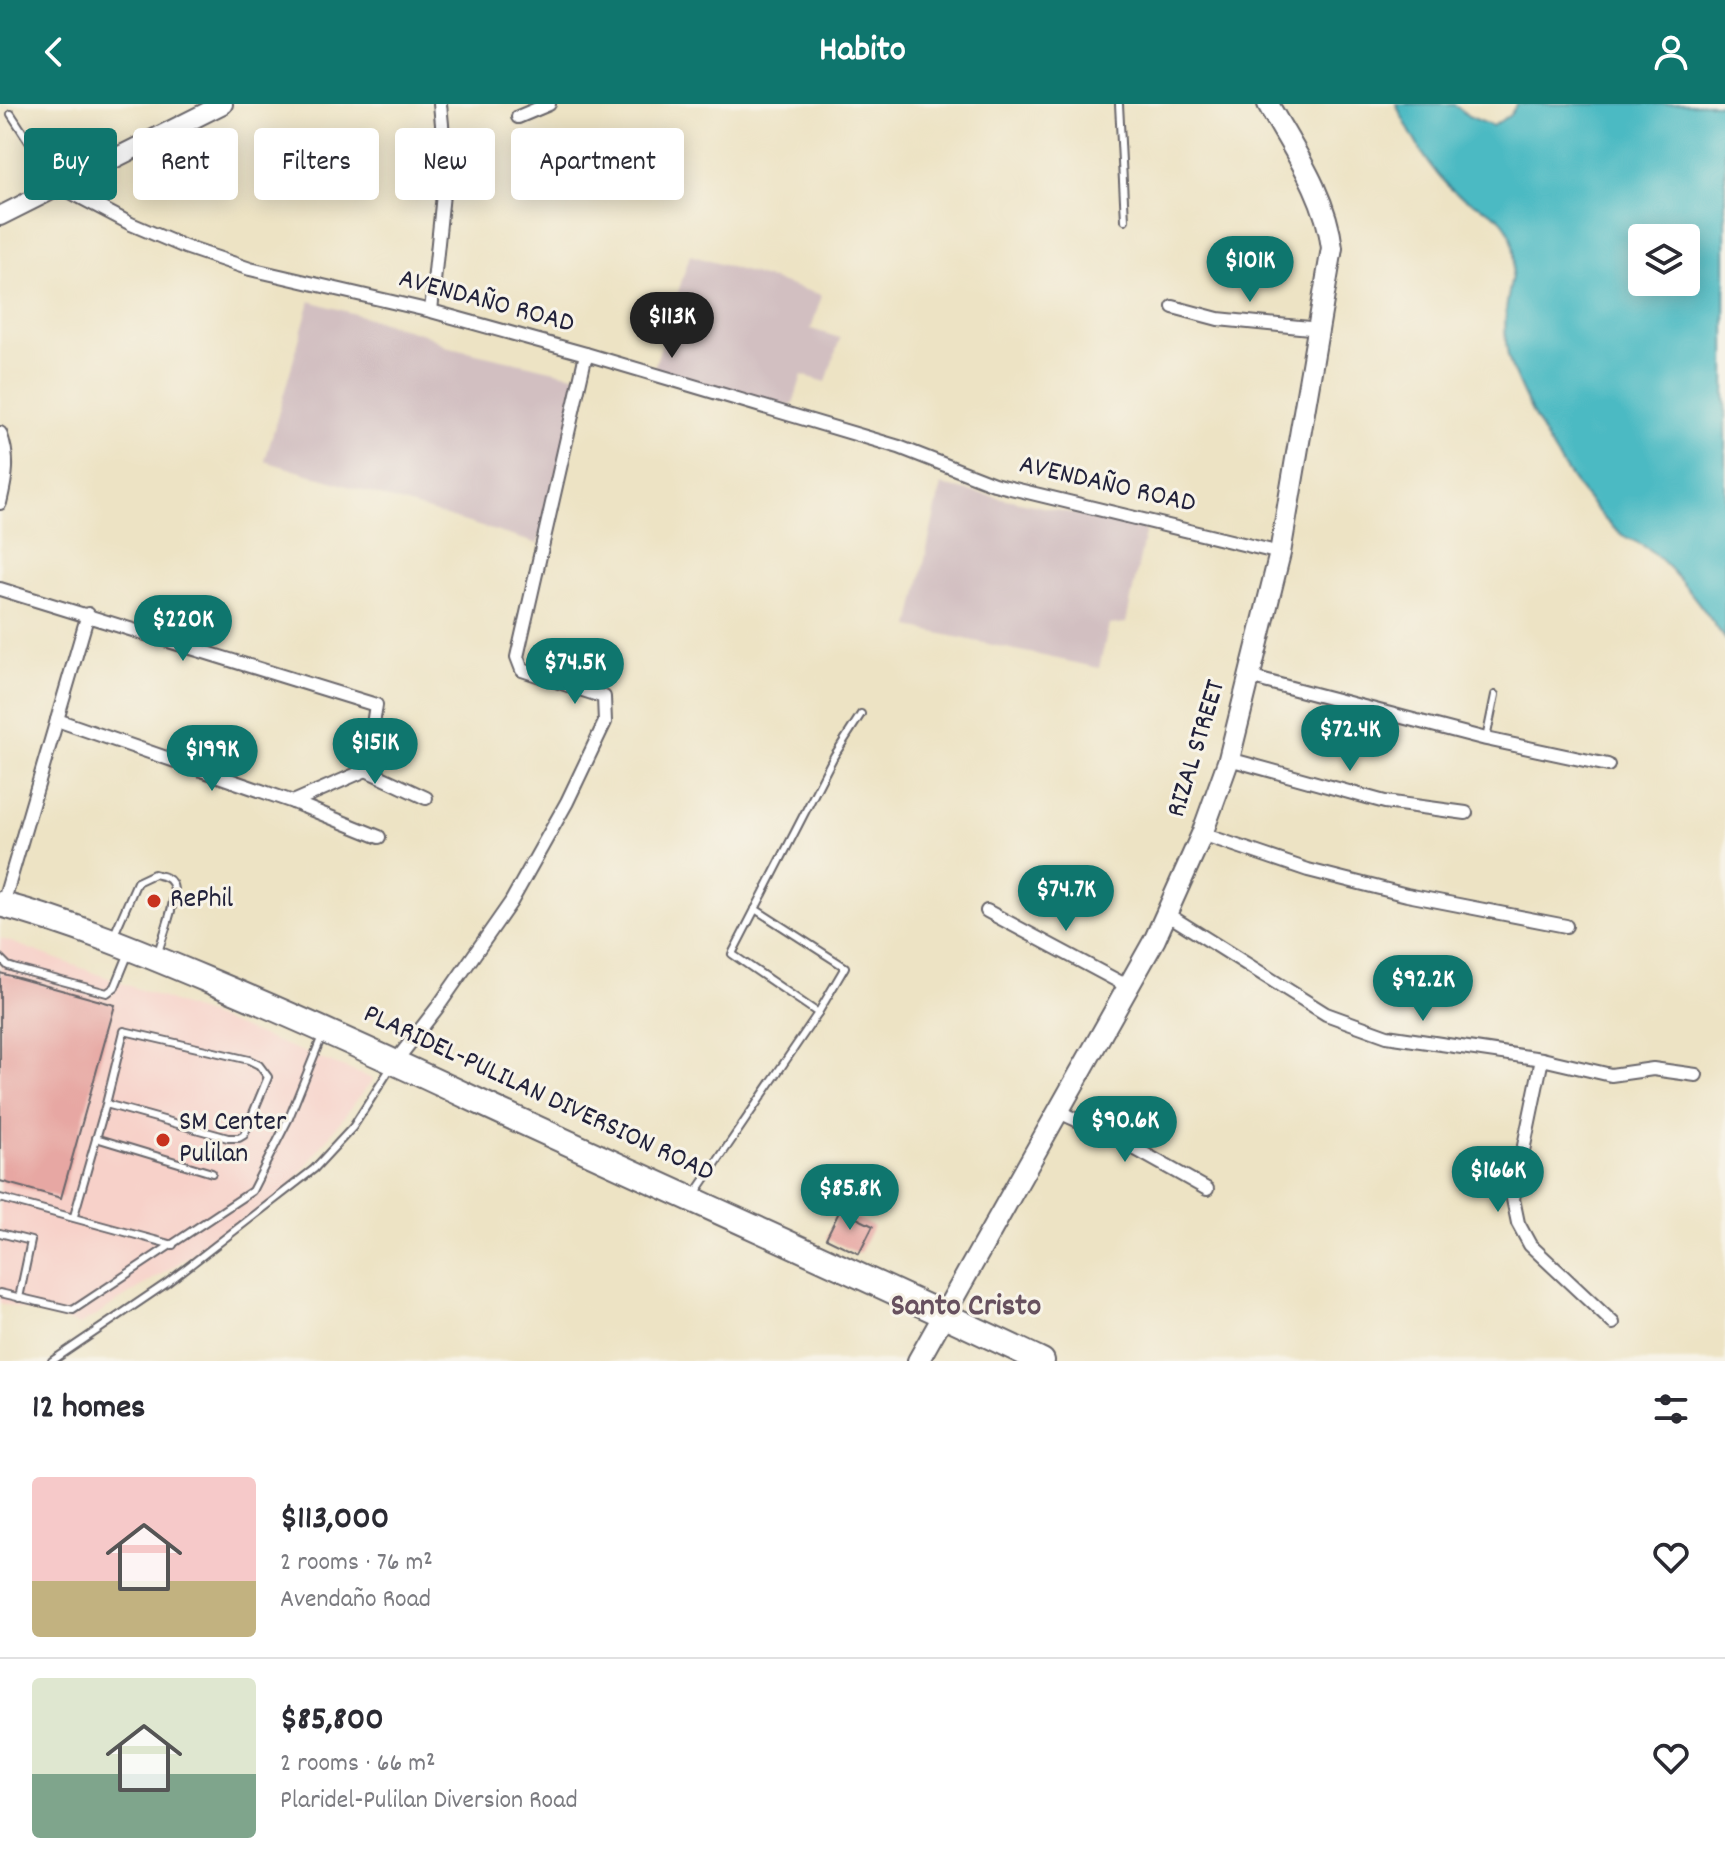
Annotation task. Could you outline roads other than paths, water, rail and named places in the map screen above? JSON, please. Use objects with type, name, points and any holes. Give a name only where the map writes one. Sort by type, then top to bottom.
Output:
[{"type":"highway","name":"PLARIDEL-PULILAN DIVERSION ROAD","points":[[1,909],[58,920],[324,1029],[1042,1361]]},
{"type":"main road","points":[[117,156],[223,104]]},
{"type":"main road","name":"RIZAL STREET","points":[[918,1361],[1167,914],[1202,834],[1229,759],[1280,553],[1332,248],[1330,230],[1316,190],[1268,104]]},
{"type":"main road","points":[[0,216],[29,200]]},
{"type":"street","points":[[431,311],[446,165],[440,104]]},
{"type":"street","points":[[518,117],[549,104]]},
{"type":"street","name":"AVENDAÑO ROAD","points":[[87,200],[158,236],[250,269],[431,311],[586,354],[899,447],[994,484],[1280,553]]},
{"type":"street","points":[[1173,307],[1218,319],[1320,329]]},
{"type":"street","points":[[395,1062],[511,902],[567,802],[605,722],[604,697],[522,670],[517,657],[586,354]]},
{"type":"street","points":[[0,433],[6,449],[7,474],[0,503]]},
{"type":"street","points":[[0,589],[376,705],[366,770]]},
{"type":"street","points":[[1,909],[88,614]]},
{"type":"street","points":[[1249,677],[1486,739],[1608,765]]},
{"type":"street","points":[[57,720],[293,802],[379,837]]},
{"type":"street","points":[[1229,759],[1385,802],[1466,813]]},
{"type":"street","points":[[293,802],[366,770],[426,798]]},
{"type":"street","points":[[1202,834],[1308,870],[1407,895],[1566,926]]},
{"type":"street","points":[[987,911],[1129,987]]},
{"type":"street","points":[[1167,914],[1326,1014],[1387,1036],[1542,1059],[1611,1075],[1653,1069],[1696,1075]]},
{"type":"street","points":[[1542,1059],[1513,1199],[1518,1223],[1530,1245],[1613,1323]]},
{"type":"street","points":[[1059,1112],[1116,1138],[1207,1189]]},
{"type":"lane","points":[[1119,104],[1125,220]]},
{"type":"lane","points":[[11,114],[24,134]]},
{"type":"lane","points":[[1486,739],[1495,695]]},
{"type":"lane","points":[[818,1013],[732,954],[834,756],[861,714]]},
{"type":"lane","points":[[0,958],[17,969],[107,993],[115,987],[121,944],[137,882],[154,874],[167,878],[175,893],[156,958]]},
{"type":"lane","points":[[691,1200],[818,1013],[845,967],[755,909]]},
{"type":"lane","points":[[0,1293],[73,1310],[252,1191],[289,1118],[324,1029]]},
{"type":"lane","points":[[74,1216],[124,1031],[249,1060],[259,1065],[268,1077],[244,1135],[239,1138],[228,1138],[106,1104]]},
{"type":"lane","points":[[52,1361],[167,1283],[314,1169],[353,1127],[395,1062]]},
{"type":"lane","points":[[96,1138],[212,1173]]},
{"type":"lane","points":[[0,1198],[173,1245]]},
{"type":"lane","points":[[0,1233],[31,1241],[19,1298]]},
{"type":"water","points":[[1396,104],[1454,104],[1468,116],[1492,126],[1510,115],[1517,104],[1725,104],[1725,639],[1691,593],[1662,561],[1604,519],[1551,447],[1507,353],[1506,311],[1514,260],[1511,236],[1496,215],[1452,190],[1420,150]]},
{"type":"place","name":"RePhil","points":[[154,901]]},
{"type":"place","name":"SM Center Pulilan","points":[[163,1140]]},
{"type":"district","name":"Santo Cristo","points":[[966,1308]]}]
